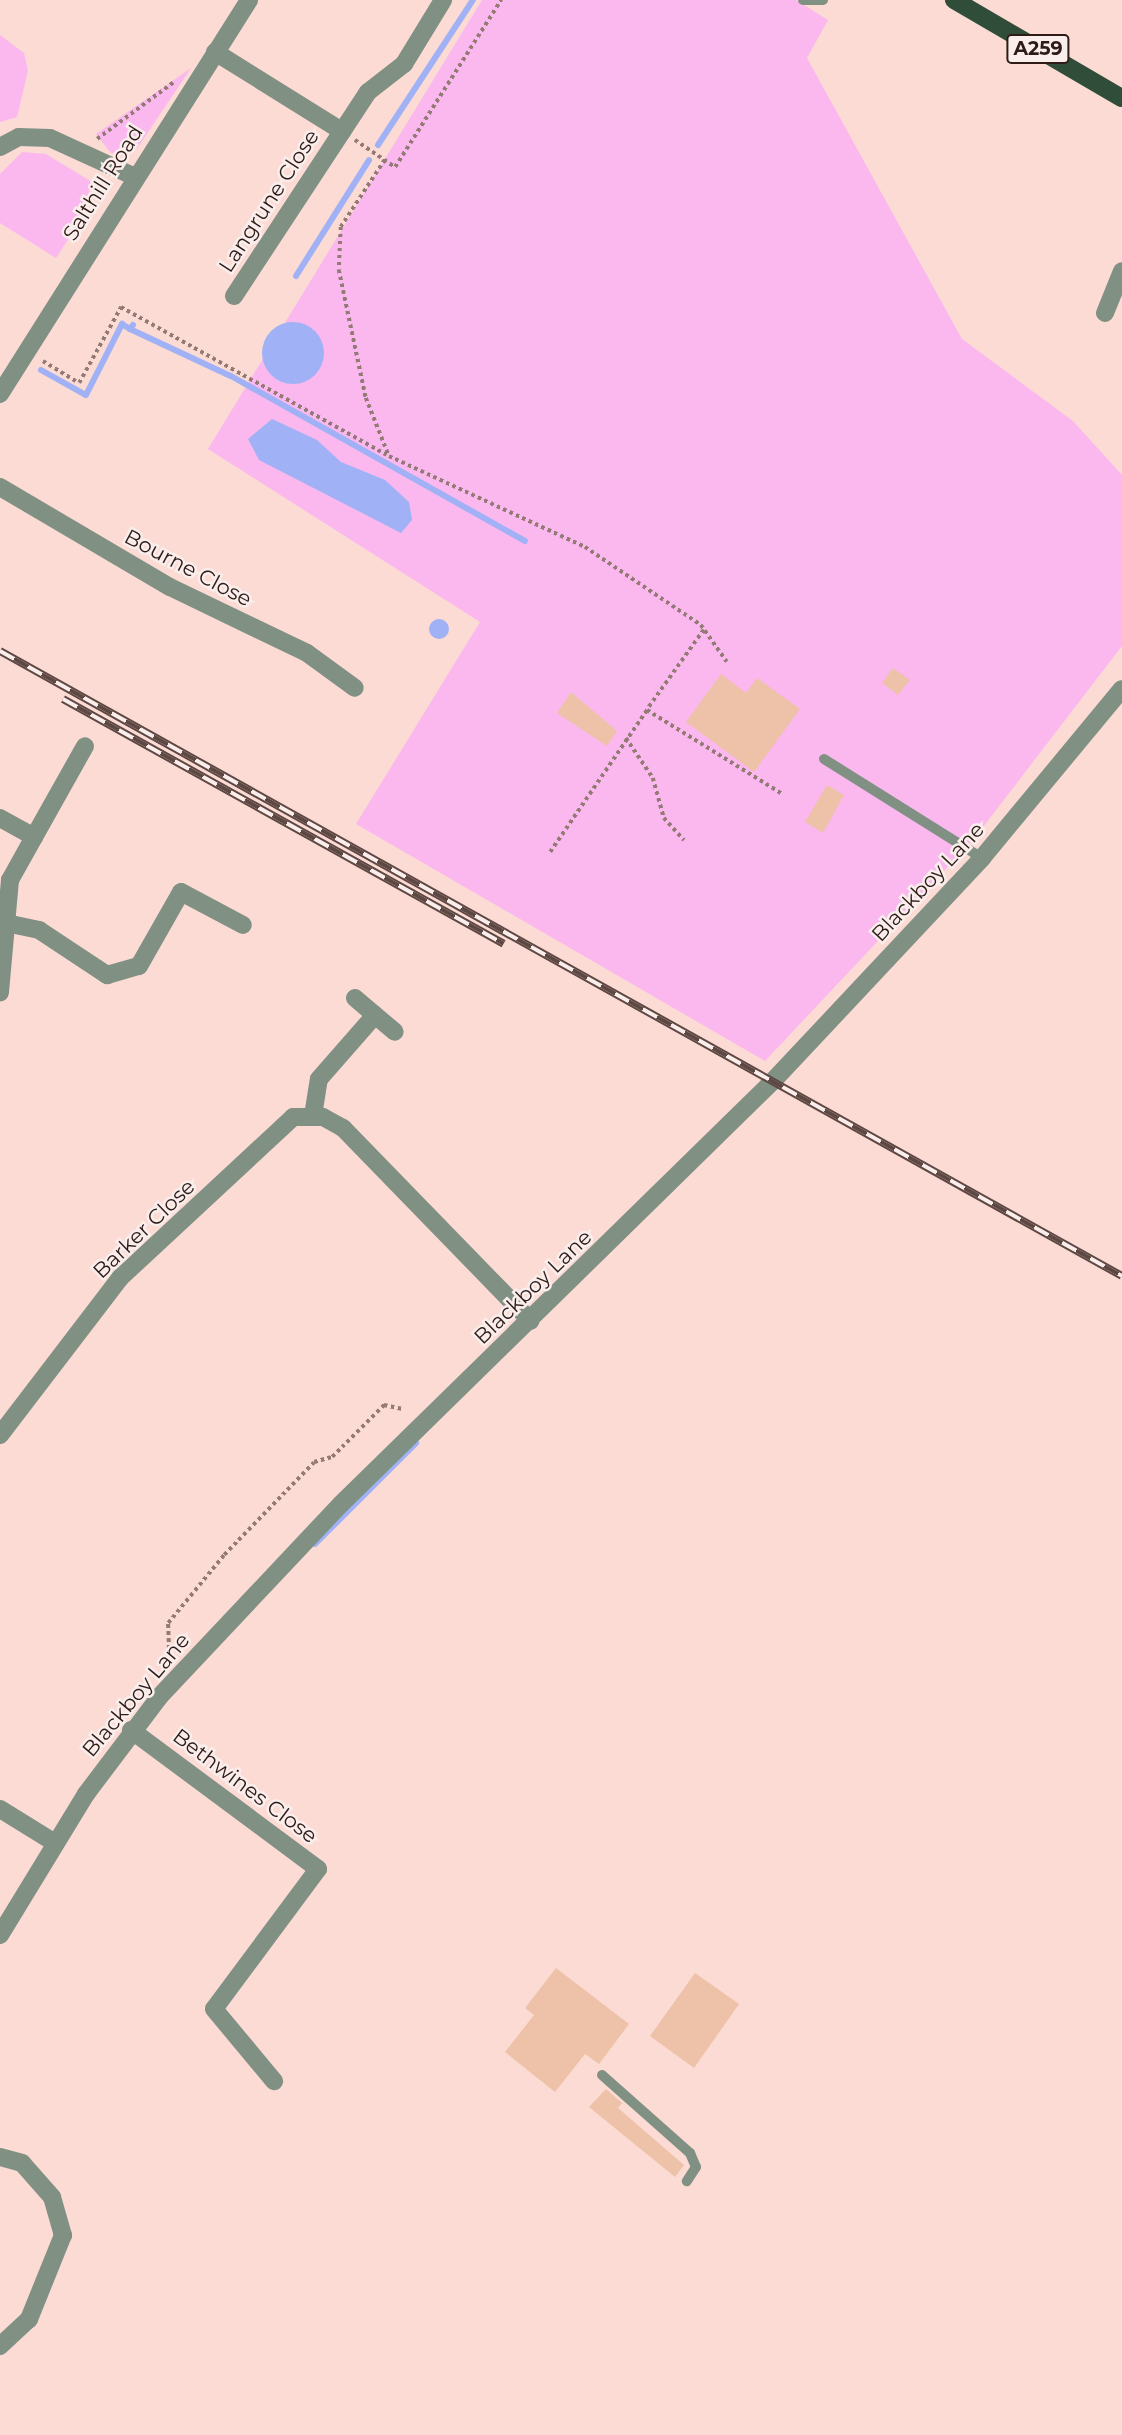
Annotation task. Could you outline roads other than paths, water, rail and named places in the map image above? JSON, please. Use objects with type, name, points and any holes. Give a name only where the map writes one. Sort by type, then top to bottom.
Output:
[{"type":"main road","name":"A259","points":[[954,0],[1122,98]]},
{"type":"street","name":"Salthill Road","points":[[0,394],[133,176],[249,0]]},
{"type":"street","name":"Langrune Close","points":[[234,296],[368,92],[404,64],[443,0]]},
{"type":"street","name":"Langrune Close","points":[[215,52],[342,131]]},
{"type":"street","points":[[0,147],[19,137],[84,148],[133,176]]},
{"type":"street","points":[[1105,313],[1122,271]]},
{"type":"street","name":"Bourne Close","points":[[0,487],[170,586],[307,653],[355,688]]},
{"type":"street","name":"Blackboy Lane","points":[[0,1935],[55,1843],[131,1730],[264,1582],[766,1089],[982,858],[1122,689]]},
{"type":"street","points":[[0,993],[10,880],[85,746]]},
{"type":"street","points":[[0,818],[34,837]]},
{"type":"street","points":[[6,923],[39,930],[107,975],[139,966],[181,892],[243,925]]},
{"type":"street","points":[[355,998],[395,1032]]},
{"type":"street","points":[[375,1015],[319,1079],[313,1116],[332,1120],[358,1142],[531,1321]]},
{"type":"street","name":"Barker Close","points":[[0,1434],[120,1278],[226,1182],[278,1125],[313,1116]]},
{"type":"street","name":"Bethwines Close","points":[[131,1730],[318,1869],[214,2009],[274,2081]]},
{"type":"street","points":[[0,1810],[55,1843]]},
{"type":"street","points":[[0,2157],[22,2163],[52,2197],[63,2235],[29,2319],[0,2346]]},
{"type":"lane","points":[[803,0],[823,0]]},
{"type":"lane","points":[[824,759],[982,858]]},
{"type":"lane","points":[[602,2075],[690,2153],[696,2166],[687,2181]]},
{"type":"water","points":[[293,322],[305,324],[315,331],[322,341],[322,365],[315,375],[305,382],[293,384],[281,382],[271,375],[264,365],[262,353],[264,341],[271,331],[281,324]]},
{"type":"water","points":[[272,419],[317,440],[341,462],[385,480],[409,502],[412,520],[401,533],[259,460],[248,439]]},
{"type":"water","points":[[439,619],[446,622],[449,629],[446,636],[439,639],[432,636],[429,629],[432,622]]},
{"type":"waterway","points":[[378,145],[473,0]]},
{"type":"waterway","points":[[296,276],[369,160]]},
{"type":"waterway","points":[[41,370],[86,395],[122,324],[130,329]]},
{"type":"waterway","points":[[133,325],[130,329],[231,376],[525,541]]},
{"type":"waterway","points":[[315,1544],[416,1443]]},
{"type":"railway","points":[[0,651],[1122,1276]]},
{"type":"railway","points":[[63,699],[504,944]]}]
